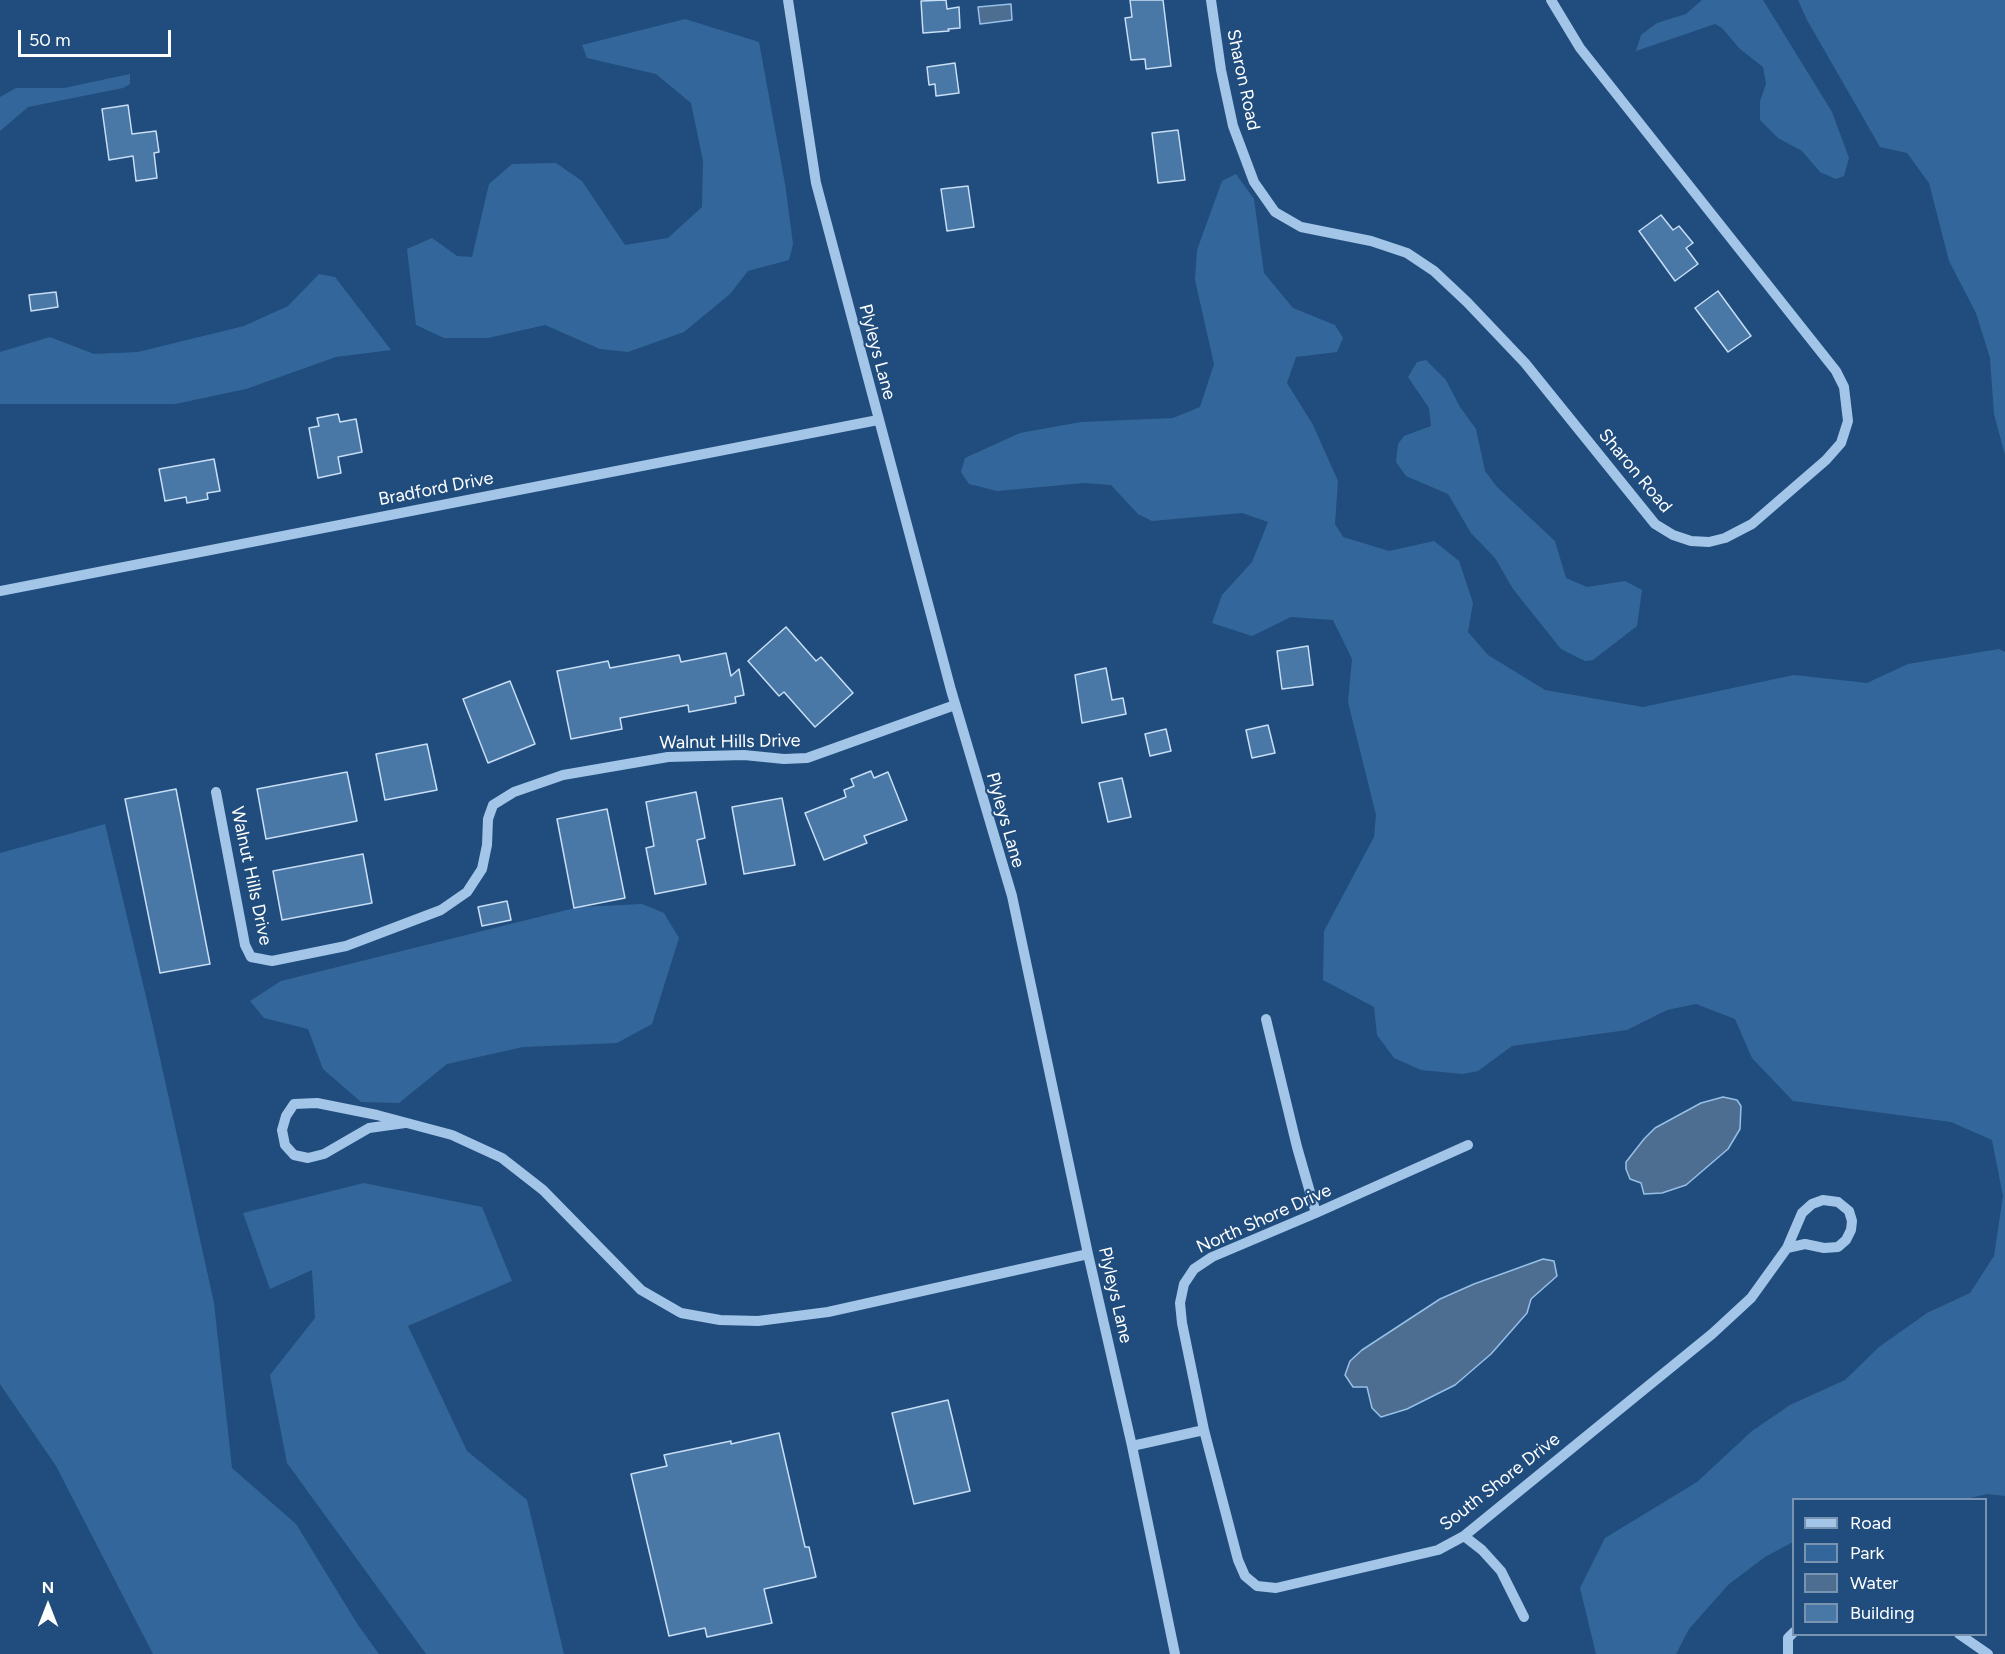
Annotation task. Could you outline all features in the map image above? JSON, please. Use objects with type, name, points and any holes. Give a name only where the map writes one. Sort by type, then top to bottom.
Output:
[{"type":"street","name":"Plyleys Lane","points":[[788,0],[816,183],[955,705],[1011,896],[1132,1446],[1175,1654]]},
{"type":"street","name":"Sharon Road","points":[[1212,0],[1221,70],[1233,126],[1254,182],[1275,212],[1301,227],[1371,241],[1407,254],[1434,271],[1525,363],[1655,524],[1691,542],[1709,542],[1725,538],[1752,524],[1826,460],[1841,442],[1848,421],[1844,387],[1829,362],[1580,48],[1551,0]]},
{"type":"street","name":"Bradford Drive","points":[[0,591],[878,420]]},
{"type":"street","name":"Walnut Hills Drive","points":[[216,792],[245,945],[251,957],[272,961],[346,946],[441,910],[467,892],[482,869],[487,845],[488,819],[493,805],[514,792],[563,775],[668,757],[744,755],[784,759],[807,758],[955,705]]},
{"type":"street","points":[[1266,1019],[1297,1147],[1316,1213]]},
{"type":"street","points":[[405,1123],[369,1128],[324,1154],[308,1158],[294,1155],[285,1145],[282,1130],[286,1116],[294,1104],[318,1103],[377,1115],[452,1136],[502,1158],[543,1190],[641,1290],[681,1312],[720,1320],[758,1321],[828,1311],[1088,1254]]},
{"type":"street","name":"North Shore Drive","points":[[1204,1430],[1180,1303],[1184,1284],[1194,1269],[1212,1257],[1468,1145]]},
{"type":"street","name":"South Shore Drive","points":[[1204,1430],[1238,1560],[1245,1576],[1257,1586],[1276,1588],[1438,1550],[1464,1536],[1712,1334],[1751,1298],[1787,1248],[1802,1213],[1812,1204],[1824,1200],[1838,1202],[1849,1211],[1852,1221],[1851,1230],[1846,1240],[1838,1247],[1824,1248],[1805,1244],[1787,1248]]},
{"type":"street","points":[[1132,1446],[1204,1430]]},
{"type":"street","points":[[1464,1536],[1482,1550],[1501,1571],[1524,1617]]},
{"type":"street","points":[[1788,1654],[1788,1638],[1792,1634]]},
{"type":"street","points":[[1961,1636],[1988,1654]]},
{"type":"green space","points":[[1702,0],[1763,0],[1832,112],[1849,158],[1844,176],[1836,179],[1820,172],[1802,151],[1778,138],[1760,120],[1760,101],[1766,84],[1763,67],[1740,49],[1722,28],[1715,24],[1636,51],[1641,35],[1657,23],[1686,14]]},
{"type":"green space","points":[[1798,0],[2005,0],[2005,455],[1994,414],[1990,358],[1976,313],[1949,261],[1929,183],[1907,153],[1880,147],[1807,20]]},
{"type":"green space","points":[[685,19],[759,42],[785,184],[793,244],[789,260],[748,271],[730,294],[684,332],[628,352],[600,349],[545,325],[488,338],[444,338],[416,325],[407,249],[432,238],[457,256],[472,257],[489,184],[512,164],[556,163],[582,181],[625,245],[668,238],[702,207],[703,161],[691,103],[656,74],[587,58],[582,45]]},
{"type":"green space","points":[[130,74],[130,84],[123,88],[28,107],[0,131],[0,97],[16,88],[64,88]]},
{"type":"green space","points":[[1236,174],[1254,199],[1264,273],[1293,308],[1335,325],[1343,338],[1337,352],[1296,357],[1287,383],[1313,425],[1338,481],[1335,524],[1343,537],[1389,551],[1434,541],[1459,561],[1473,603],[1468,632],[1488,655],[1545,690],[1643,707],[1794,675],[1867,683],[1908,664],[1999,649],[2005,652],[2005,1496],[1987,1494],[1970,1498],[1792,1498],[1792,1543],[1765,1557],[1729,1584],[1689,1629],[1676,1654],[1596,1654],[1580,1588],[1605,1538],[1697,1482],[1752,1431],[1790,1405],[1845,1380],[1879,1347],[1927,1313],[1970,1293],[1994,1256],[2003,1196],[1992,1140],[1951,1122],[1793,1101],[1752,1058],[1735,1019],[1696,1004],[1667,1010],[1627,1030],[1512,1046],[1478,1071],[1463,1074],[1421,1070],[1394,1058],[1377,1035],[1374,1007],[1323,980],[1324,931],[1374,837],[1376,815],[1348,702],[1352,659],[1333,620],[1291,617],[1252,636],[1212,623],[1222,595],[1252,562],[1268,522],[1242,513],[1152,521],[1138,514],[1111,485],[1084,483],[997,491],[969,484],[961,472],[965,458],[1020,433],[1081,422],[1173,418],[1200,407],[1214,364],[1195,280],[1197,250],[1222,181]]},
{"type":"green space","points":[[319,274],[335,277],[391,350],[336,357],[246,389],[175,404],[0,404],[0,352],[50,337],[94,354],[138,352],[244,326],[288,306]]},
{"type":"green space","points":[[1426,360],[1446,380],[1460,407],[1476,429],[1485,471],[1497,487],[1555,541],[1566,578],[1587,587],[1625,581],[1642,590],[1637,626],[1593,660],[1585,661],[1561,649],[1513,589],[1495,558],[1471,533],[1448,494],[1406,476],[1396,462],[1398,444],[1404,436],[1431,426],[1429,408],[1408,377],[1417,362]]},
{"type":"green space","points":[[105,824],[152,1022],[214,1303],[232,1468],[296,1524],[358,1625],[379,1654],[153,1654],[56,1466],[0,1384],[0,853]]},
{"type":"green space","points":[[642,904],[664,913],[679,938],[652,1024],[617,1043],[523,1047],[447,1064],[399,1103],[361,1102],[323,1069],[308,1029],[264,1018],[250,1001],[281,981],[579,907]]},
{"type":"green space","points":[[364,1183],[482,1207],[512,1281],[408,1326],[467,1451],[527,1500],[564,1654],[426,1654],[287,1463],[270,1375],[315,1318],[312,1270],[270,1289],[243,1213]]},
{"type":"water","points":[[1011,4],[1012,20],[980,24],[978,7]]},
{"type":"water","points":[[1723,1097],[1737,1100],[1741,1106],[1740,1129],[1728,1149],[1686,1185],[1662,1193],[1644,1194],[1641,1183],[1630,1179],[1626,1162],[1644,1139],[1655,1128],[1701,1103]]},
{"type":"water","points":[[1543,1259],[1554,1261],[1557,1276],[1531,1299],[1527,1313],[1491,1354],[1455,1385],[1407,1409],[1381,1417],[1372,1408],[1367,1387],[1353,1387],[1345,1375],[1350,1361],[1362,1350],[1440,1299]]},
{"type":"building","points":[[946,0],[947,9],[959,7],[960,28],[923,33],[921,1]]},
{"type":"building","points":[[1130,0],[1163,0],[1171,66],[1146,69],[1145,59],[1131,60],[1125,18],[1132,17]]},
{"type":"building","points":[[955,63],[959,93],[936,96],[935,84],[929,85],[927,67]]},
{"type":"building","points":[[128,105],[132,134],[156,131],[159,152],[154,153],[157,178],[136,181],[133,156],[109,160],[102,109]]},
{"type":"building","points":[[1178,130],[1185,180],[1158,183],[1152,133]]},
{"type":"building","points":[[968,186],[974,227],[947,231],[941,189]]},
{"type":"building","points":[[1661,215],[1673,230],[1679,226],[1693,243],[1686,248],[1698,264],[1675,281],[1639,231]]},
{"type":"building","points":[[1718,291],[1751,336],[1728,352],[1695,308]]},
{"type":"building","points":[[56,292],[58,307],[31,311],[29,295]]},
{"type":"building","points":[[338,414],[340,422],[356,419],[362,452],[338,457],[341,473],[318,478],[309,428],[319,426],[317,418]]},
{"type":"building","points":[[214,459],[220,491],[207,493],[208,499],[187,503],[186,497],[165,501],[159,469]]},
{"type":"building","points":[[786,627],[816,661],[821,657],[853,693],[815,727],[784,692],[779,696],[748,661]]},
{"type":"building","points":[[1308,646],[1313,685],[1282,689],[1277,651]]},
{"type":"building","points":[[726,653],[731,676],[739,669],[744,695],[735,697],[736,703],[689,712],[688,705],[620,718],[622,729],[571,739],[557,671],[608,661],[610,668],[679,655],[681,662]]},
{"type":"building","points":[[1106,668],[1112,700],[1123,698],[1126,714],[1082,723],[1075,675]]},
{"type":"building","points":[[510,681],[535,744],[488,763],[463,699]]},
{"type":"building","points":[[1268,725],[1275,753],[1252,758],[1246,730]]},
{"type":"building","points":[[1166,729],[1171,751],[1150,756],[1145,734]]},
{"type":"building","points":[[427,744],[437,790],[385,800],[376,754]]},
{"type":"building","points":[[871,771],[874,778],[888,772],[907,820],[864,836],[867,843],[824,860],[805,813],[846,797],[844,790],[854,786],[851,779]]},
{"type":"building","points":[[347,772],[357,821],[266,839],[257,789]]},
{"type":"building","points":[[1122,778],[1131,817],[1108,822],[1099,783]]},
{"type":"building","points":[[176,789],[210,964],[160,973],[125,799]]},
{"type":"building","points":[[696,792],[705,838],[697,840],[706,884],[655,894],[646,848],[654,846],[646,802]]},
{"type":"building","points":[[782,798],[795,865],[744,874],[732,807]]},
{"type":"building","points":[[607,809],[625,898],[574,908],[557,819]]},
{"type":"building","points":[[363,854],[372,903],[282,920],[273,871]]},
{"type":"building","points":[[507,901],[511,920],[482,926],[478,907]]},
{"type":"building","points":[[948,1400],[970,1491],[914,1504],[892,1413]]},
{"type":"building","points":[[779,1433],[805,1547],[809,1547],[816,1577],[764,1589],[772,1623],[707,1637],[705,1628],[669,1636],[631,1474],[667,1466],[664,1455]]}]
